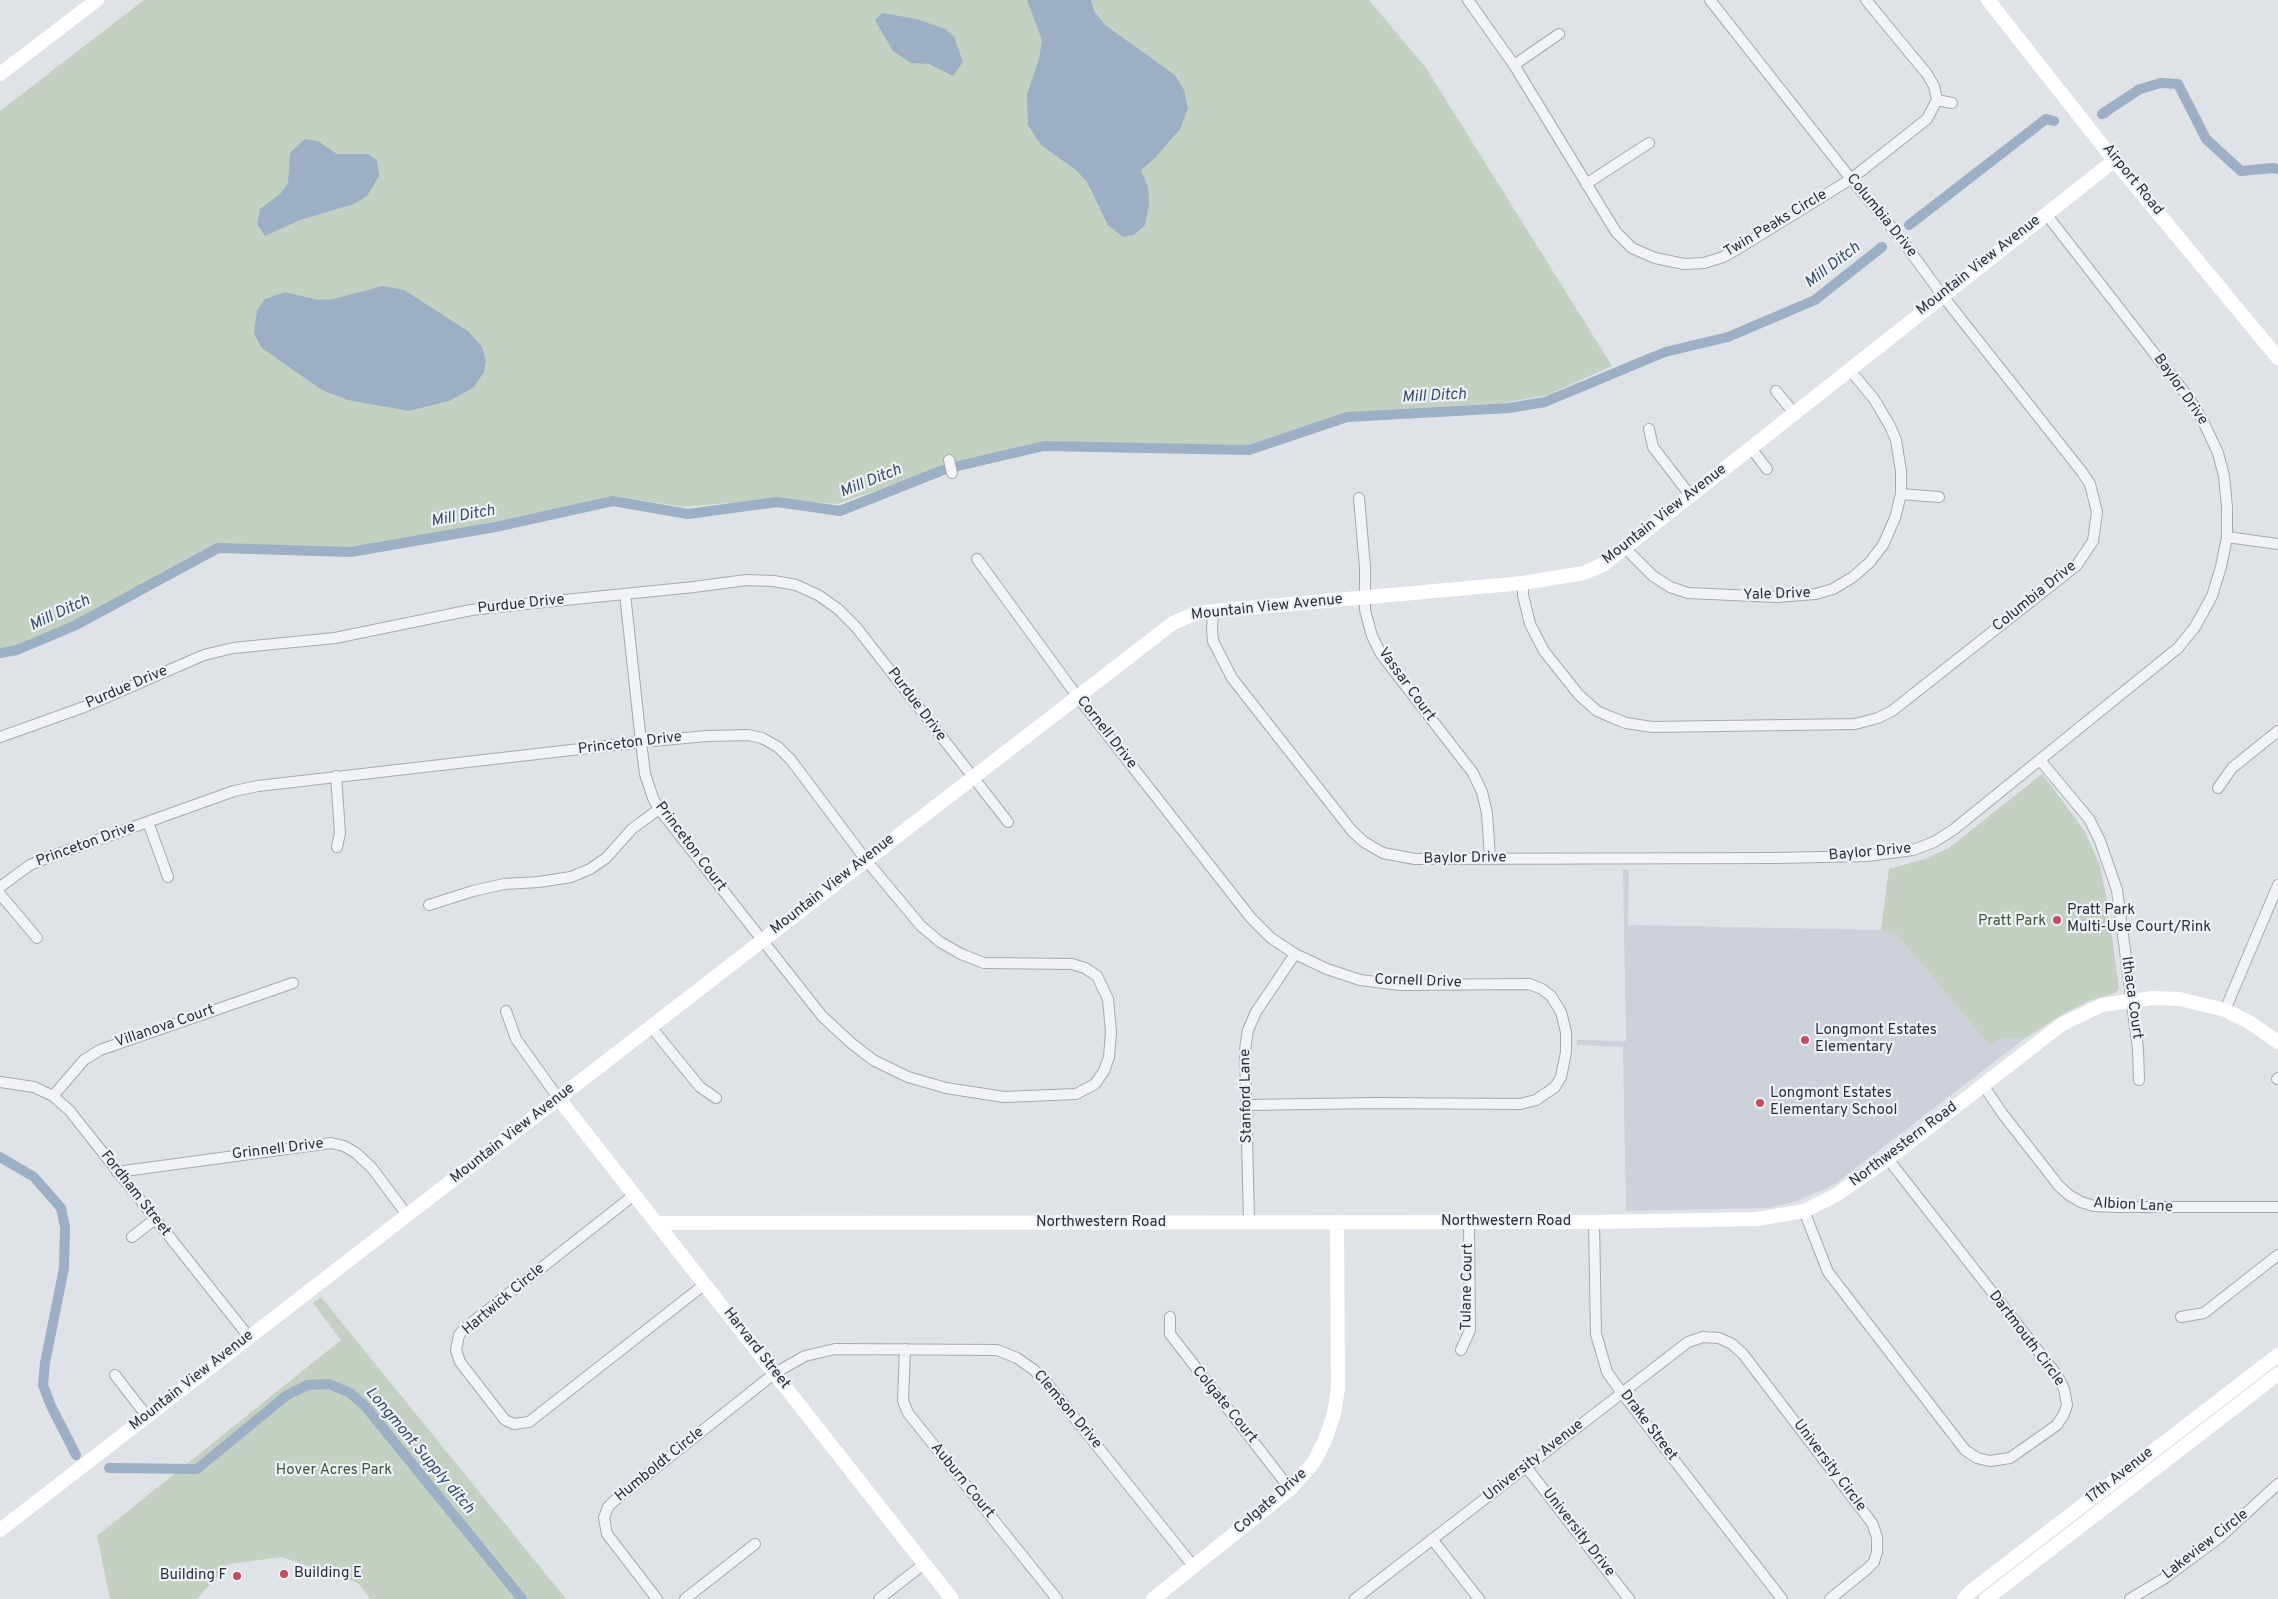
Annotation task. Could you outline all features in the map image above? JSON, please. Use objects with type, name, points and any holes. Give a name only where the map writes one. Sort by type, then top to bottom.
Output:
[{"type":"street","points":[[0,74],[97,0]]},
{"type":"street","name":"Twin Peaks Circle","points":[[1468,0],[1514,65],[1616,232],[1632,248],[1655,258],[1684,264],[1704,262],[1723,257],[1851,179],[1927,119],[1937,100]]},
{"type":"street","name":"Columbia Drive","points":[[1524,583],[1524,596],[1530,624],[1544,651],[1579,695],[1590,705],[1611,718],[1626,723],[1652,727],[1855,724],[1878,718],[1892,711],[2077,565],[2090,547],[2097,527],[2095,498],[2082,472],[1942,295],[1902,240],[1851,179],[1710,0]]},
{"type":"street","points":[[1866,0],[1927,74],[1934,86],[1937,100],[1952,103]]},
{"type":"street","name":"Airport Road","points":[[1988,0],[2115,160],[2278,358]]},
{"type":"street","points":[[1514,65],[1559,34]]},
{"type":"street","points":[[1586,184],[1649,144]]},
{"type":"street","name":"Mountain View Avenue","points":[[0,1530],[146,1415],[559,1099],[1076,696],[1173,623],[1194,614],[1524,583],[1584,573],[1604,564],[2115,160]]},
{"type":"street","name":"Baylor Drive","points":[[1213,612],[1213,641],[1232,678],[1352,831],[1364,842],[1383,853],[1404,858],[1776,858],[1867,856],[1913,850],[1934,842],[1954,830],[2178,648],[2195,627],[2212,596],[2221,567],[2227,537],[2227,506],[2224,476],[2218,453],[2203,420],[2189,398],[2046,214]]},
{"type":"street","name":"Yale Drive","points":[[1625,548],[1653,576],[1670,587],[1688,593],[1776,597],[1816,594],[1833,589],[1870,562],[1883,545],[1891,527],[1901,494],[1901,471],[1896,440],[1890,426],[1874,399],[1849,369]]},
{"type":"street","points":[[1776,391],[1794,413]]},
{"type":"street","points":[[1649,429],[1652,448],[1690,495]]},
{"type":"street","points":[[1751,448],[1766,468]]},
{"type":"street","points":[[949,460],[952,473]]},
{"type":"street","points":[[1901,494],[1939,497]]},
{"type":"street","name":"Vassar Court","points":[[1359,498],[1365,567],[1365,610],[1372,636],[1382,654],[1473,774],[1482,792],[1487,813],[1490,858]]},
{"type":"street","points":[[2227,537],[2278,544]]},
{"type":"street","name":"Cornell Drive","points":[[977,560],[1076,696],[1251,918],[1271,938],[1295,954],[1326,969],[1360,980],[1400,985],[1529,984],[1542,989],[1551,996],[1561,1012],[1566,1032],[1566,1052],[1561,1077],[1550,1092],[1536,1100],[1520,1104],[1376,1103],[1246,1105]]},
{"type":"street","name":"Purdue Drive","points":[[0,737],[84,707],[204,655],[233,648],[336,638],[472,610],[694,588],[746,580],[774,581],[796,585],[818,595],[838,609],[856,627],[971,778],[1008,822]]},
{"type":"street","name":"Princeton Court","points":[[625,594],[644,774],[659,809],[763,940]]},
{"type":"street","points":[[2218,788],[2232,768],[2278,731]]},
{"type":"street","name":"Princeton Drive","points":[[0,887],[30,865],[234,791],[258,786],[641,742],[748,734],[778,746],[791,760],[866,860],[921,926],[940,942],[961,954],[984,962],[1072,964],[1086,968],[1096,976],[1103,986],[1108,999],[1109,1057],[1104,1071],[1088,1090],[1076,1094],[1004,1096],[946,1088],[908,1076],[873,1060],[822,1016],[763,940]]},
{"type":"street","name":"Ithaca Court","points":[[2040,760],[2089,819],[2100,841],[2117,890],[2138,1049],[2139,1080]]},
{"type":"street","points":[[336,776],[340,833],[337,847]]},
{"type":"street","points":[[430,905],[473,890],[504,884],[539,882],[571,877],[590,869],[606,858],[632,829],[659,809]]},
{"type":"street","name":"Princeton Drive","points":[[148,822],[168,877]]},
{"type":"street","points":[[2225,1010],[2278,885]]},
{"type":"street","points":[[0,894],[37,938]]},
{"type":"street","name":"Stanford Lane","points":[[1249,1221],[1245,1049],[1248,1030],[1256,1012],[1295,954]]},
{"type":"street","name":"Villanova Court","points":[[54,1096],[84,1060],[100,1050],[292,983]]},
{"type":"street","name":"Northwestern Road","points":[[656,1223],[1594,1222],[1757,1219],[1804,1211],[1836,1195],[1888,1158],[2062,1024],[2102,1005],[2152,998],[2180,999],[2225,1010],[2249,1022],[2278,1042]]},
{"type":"street","points":[[506,1011],[516,1039],[559,1099]]},
{"type":"street","points":[[651,1027],[700,1087],[716,1098]]},
{"type":"street","name":"Fordham Street","points":[[0,1082],[34,1087],[54,1096],[69,1110],[249,1337]]},
{"type":"street","name":"Albion Lane","points":[[1983,1085],[2002,1113],[2059,1186],[2081,1202],[2094,1206],[2117,1207],[2278,1208]]},
{"type":"street","name":"Harvard Street","points":[[559,1099],[952,1599]]},
{"type":"street","name":"Grinnell Drive","points":[[117,1172],[331,1143],[344,1146],[356,1152],[372,1168],[407,1216]]},
{"type":"street","name":"Dartmouth Circle","points":[[1804,1211],[1828,1272],[1965,1450],[1977,1458],[1990,1461],[2010,1458],[2057,1425],[2064,1414],[2066,1405],[2064,1389],[2057,1376],[1888,1158]]},
{"type":"street","name":"Hartwick Circle","points":[[634,1196],[465,1328],[459,1336],[456,1350],[460,1362],[505,1420],[514,1424],[529,1422],[705,1284]]},
{"type":"street","points":[[132,1237],[155,1219]]},
{"type":"street","name":"Colgate Drive","points":[[1153,1599],[1290,1489],[1314,1462],[1334,1414],[1338,1388],[1338,1222]]},
{"type":"street","name":"Tulane Court","points":[[1461,1350],[1470,1330],[1469,1222]]},
{"type":"street","name":"Drake Street","points":[[1594,1222],[1596,1334],[1608,1372],[1622,1393],[1782,1599]]},
{"type":"street","points":[[2181,1318],[2204,1313],[2278,1255]]},
{"type":"street","name":"Colgate Court","points":[[1170,1317],[1170,1334],[1290,1489]]},
{"type":"street","name":"University Avenue","points":[[1355,1599],[1688,1342],[1703,1337],[1719,1338]]},
{"type":"street","name":"University Circle","points":[[1719,1338],[1732,1344],[1743,1354],[1872,1523],[1878,1538],[1874,1562],[1830,1599]]},
{"type":"street","name":"Clemson Drive","points":[[775,1373],[804,1356],[825,1351],[905,1349],[997,1350],[1017,1358],[1034,1370],[1194,1567]]},
{"type":"street","name":"Auburn Court","points":[[905,1349],[903,1401],[908,1413],[1057,1599]]},
{"type":"street","name":"17th Avenue","points":[[1964,1599],[1970,1592],[2278,1355]]},
{"type":"street","name":"Humboldt Circle","points":[[657,1599],[607,1534],[604,1518],[608,1507],[775,1373]]},
{"type":"street","name":"17th Avenue","points":[[1986,1599],[2278,1374]]},
{"type":"street","points":[[115,1375],[146,1415]]},
{"type":"street","name":"University Drive","points":[[1527,1468],[1629,1599]]},
{"type":"street","name":"Lakeview Circle","points":[[2130,1599],[2165,1578],[2219,1538],[2278,1484]]},
{"type":"street","points":[[1432,1540],[1479,1599]]},
{"type":"street","points":[[685,1599],[755,1544]]},
{"type":"street","points":[[879,1599],[925,1564]]},
{"type":"shaded area","name":"Longmont Estates Elementary","points":[[1623,869],[1629,870],[1628,925],[1881,930],[1897,935],[1989,1045],[2003,1038],[2024,1039],[1835,1184],[1800,1200],[1768,1208],[1626,1211],[1623,1047],[1577,1045],[1577,1040],[1626,1041]]},
{"type":"green space","points":[[144,0],[1369,0],[1426,68],[1612,366],[1548,395],[1502,403],[1347,412],[1247,445],[1047,442],[964,460],[837,504],[773,499],[684,507],[614,496],[417,538],[339,549],[213,545],[71,625],[16,647],[0,650],[0,111]]},
{"type":"green space","name":"Pratt Park","points":[[2042,774],[2084,830],[2099,863],[2106,895],[2119,988],[2115,993],[2089,1001],[2063,1014],[2024,1039],[2003,1038],[1989,1045],[1897,935],[1881,930],[1889,869],[1925,859],[1949,848]]},
{"type":"green space","name":"Hover Acres Park","points":[[321,1297],[566,1599],[370,1599],[358,1583],[282,1557],[229,1564],[197,1599],[110,1599],[97,1536],[341,1340],[313,1303]]},
{"type":"water","points":[[1027,0],[1091,0],[1094,11],[1105,25],[1175,75],[1184,90],[1188,108],[1180,129],[1155,158],[1141,170],[1148,188],[1149,204],[1145,225],[1134,235],[1123,237],[1108,225],[1087,182],[1076,170],[1041,145],[1028,125],[1027,94],[1039,59],[1042,40]]},
{"type":"water","points":[[882,13],[917,19],[945,29],[954,37],[963,62],[953,76],[929,64],[911,63],[893,51],[875,20]]},
{"type":"water","points":[[305,139],[318,141],[337,154],[368,154],[377,160],[379,176],[367,196],[354,204],[300,220],[265,236],[257,224],[260,209],[281,193],[288,183],[290,153]]},
{"type":"water","points":[[383,286],[404,290],[468,331],[482,347],[486,361],[484,372],[473,388],[449,401],[409,411],[348,400],[322,390],[262,348],[254,334],[257,310],[265,299],[285,292],[318,300],[333,299]]},
{"type":"waterway","name":"Mill Ditch","points":[[2105,113],[2102,114],[2140,89],[2161,83],[2178,84],[2206,139],[2241,171],[2278,169]]},
{"type":"waterway","name":"Mill Ditch","points":[[1909,225],[2046,119],[2054,121]]},
{"type":"waterway","name":"Mill Ditch","points":[[958,466],[1044,446],[1249,450],[1347,417],[1509,408],[1545,402],[1665,352],[1728,337],[1815,300],[1882,247]]},
{"type":"waterway","name":"Mill Ditch","points":[[0,653],[17,650],[74,626],[218,548],[351,552],[495,527],[613,501],[688,514],[777,502],[840,511],[943,470]]},
{"type":"waterway","name":"Longmont Supply ditch","points":[[0,1157],[34,1177],[61,1208],[65,1227],[64,1268],[45,1363],[43,1385],[51,1406],[76,1455]]},
{"type":"waterway","name":"Longmont Supply ditch","points":[[109,1468],[197,1469],[287,1395],[308,1385],[329,1384],[350,1393],[365,1406],[522,1599]]},
{"type":"place","name":"Pratt Park Multi-Use Court/Rink","points":[[2057,920]]},
{"type":"place","name":"Longmont Estates Elementary","points":[[1805,1040]]},
{"type":"place","name":"Longmont Estates Elementary School","points":[[1760,1103]]},
{"type":"place","name":"Building E","points":[[284,1574]]},
{"type":"place","name":"Building F","points":[[237,1576]]}]
